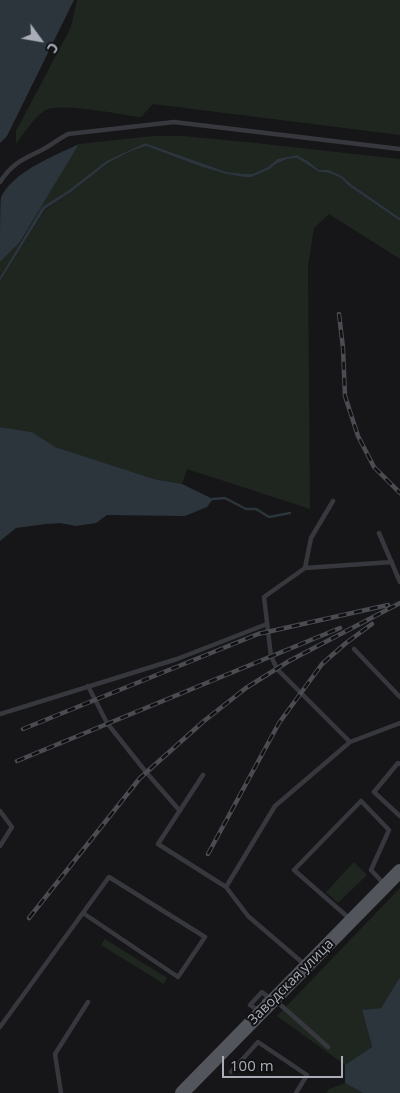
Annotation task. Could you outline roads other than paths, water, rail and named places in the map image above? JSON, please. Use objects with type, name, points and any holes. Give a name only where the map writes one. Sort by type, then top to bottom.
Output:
[{"type":"main road","name":"Заводская улица","points":[[182,1093],[268,1003],[307,967],[400,871]]},
{"type":"lane","points":[[0,182],[8,169],[29,155],[42,150],[55,140],[68,134],[174,122],[400,149]]},
{"type":"lane","points":[[305,568],[311,538],[333,502]]},
{"type":"lane","points":[[379,534],[400,582]]},
{"type":"lane","points":[[350,742],[277,669],[271,656],[264,597],[305,568],[392,562]]},
{"type":"lane","points":[[0,714],[177,659],[267,624]]},
{"type":"lane","points":[[354,649],[400,697]]},
{"type":"lane","points":[[88,686],[107,724],[180,810]]},
{"type":"lane","points":[[226,888],[275,806],[350,742],[400,723]]},
{"type":"lane","points":[[400,764],[398,763],[374,792],[400,816]]},
{"type":"lane","points":[[203,775],[158,844],[226,888],[248,916],[307,967]]},
{"type":"lane","points":[[351,920],[294,870],[361,801],[389,830],[371,870],[386,886]]},
{"type":"lane","points":[[0,810],[12,827],[0,846]]},
{"type":"lane","points":[[0,1027],[109,877],[205,938],[178,977],[83,913]]},
{"type":"lane","points":[[61,1093],[55,1054],[88,1002]]},
{"type":"lane","points":[[268,1003],[328,1047]]},
{"type":"lane","points":[[231,1072],[258,1042],[307,1075],[296,1093]]},
{"type":"waterway","points":[[213,499],[225,498],[246,509],[256,509],[269,517],[290,513]]},
{"type":"railway","points":[[339,314],[343,348],[345,396],[358,436],[374,467],[400,493]]},
{"type":"railway","points":[[29,918],[140,778],[204,721],[246,688],[289,661],[400,603]]},
{"type":"railway","points":[[23,729],[258,634],[388,605]]},
{"type":"railway","points":[[208,854],[279,723],[322,664],[372,624]]},
{"type":"railway","points":[[17,761],[340,628]]}]
